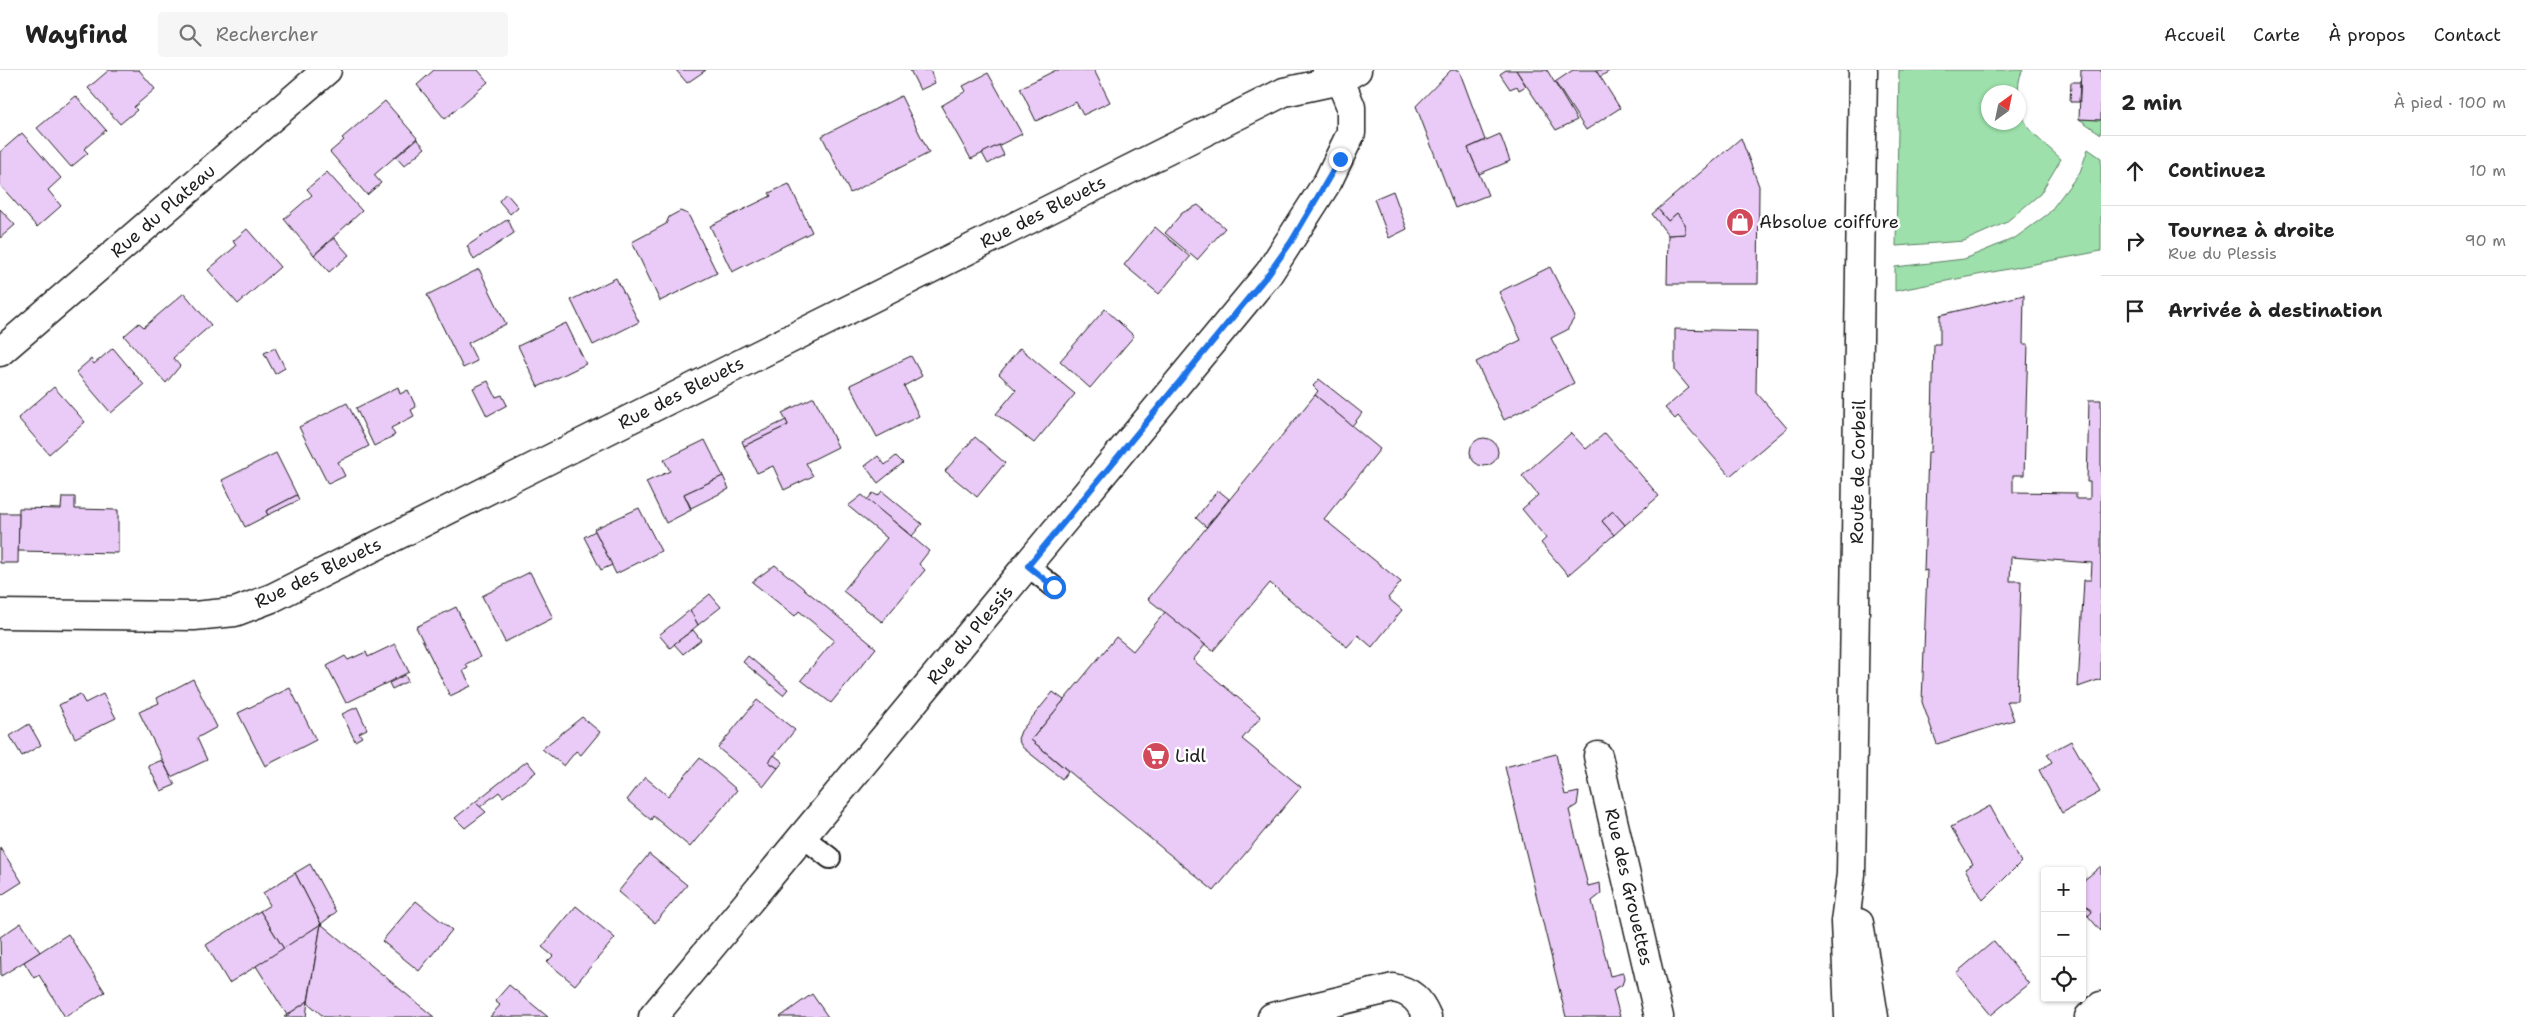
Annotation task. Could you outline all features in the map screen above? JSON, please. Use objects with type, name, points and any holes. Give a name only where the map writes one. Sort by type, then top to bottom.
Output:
[{"type":"street","name":"Rue du Plateau","points":[[0,352],[326,70]]},
{"type":"street","name":"Route de Corbeil","points":[[1849,1017],[1845,922],[1851,874],[1863,70]]},
{"type":"street","name":"Rue du Plessis","points":[[653,1017],[1028,566],[1263,280],[1291,242],[1332,174],[1351,133],[1351,107],[1342,73]]},
{"type":"street","name":"Rue des Bleuets","points":[[0,614],[194,616],[235,612],[272,598],[1284,92],[1342,73]]},
{"type":"street","name":"Rue des Grouettes","points":[[1598,756],[1659,1017]]},
{"type":"street","name":"Route de Corbeil","points":[[1851,874],[1874,1017]]},
{"type":"street","points":[[1272,1017],[1393,988],[1404,990],[1413,995],[1420,1002],[1427,1017]]},
{"type":"street","points":[[2089,1017],[2101,1006]]},
{"type":"lane","points":[[1028,566],[1054,587]]},
{"type":"lane","points":[[803,837],[830,858]]},
{"type":"green space","points":[[1899,70],[2023,70],[2019,85],[1981,85],[1981,130],[2026,130],[2026,123],[2033,133],[2061,159],[2040,194],[2005,223],[1964,241],[1896,246]]},
{"type":"green space","points":[[2079,119],[2101,120],[2101,134]]},
{"type":"green space","points":[[2088,149],[2101,158],[2101,251],[1895,291],[1895,267],[1964,259],[2015,238],[2048,214],[2080,172]]},
{"type":"building","points":[[109,70],[139,70],[155,89],[134,107],[137,110],[120,124],[88,88]]},
{"type":"building","points":[[434,70],[478,70],[488,82],[445,119],[417,85]]},
{"type":"building","points":[[676,70],[706,70],[687,83]]},
{"type":"building","points":[[910,70],[930,70],[935,83],[920,90]]},
{"type":"building","points":[[1056,70],[1094,70],[1110,102],[1083,115],[1076,102],[1036,121],[1020,88]]},
{"type":"building","points":[[1451,70],[1459,70],[1485,140],[1468,148],[1488,195],[1455,208],[1416,106]]},
{"type":"building","points":[[1506,70],[1516,70],[1526,86],[1519,90],[1517,86],[1510,89],[1500,74]]},
{"type":"building","points":[[1516,70],[1547,70],[1577,120],[1556,130]]},
{"type":"building","points":[[1573,70],[1596,70],[1620,108],[1586,130],[1555,82]]},
{"type":"building","points":[[1596,70],[1611,70],[1600,77]]},
{"type":"building","points":[[2081,70],[2101,70],[2101,120],[2079,119]]},
{"type":"building","points":[[988,73],[1022,134],[971,159],[941,106],[966,91],[963,86]]},
{"type":"building","points":[[2071,82],[2080,82],[2079,102],[2070,102]]},
{"type":"building","points":[[76,96],[106,130],[84,149],[88,153],[71,167],[37,128]]},
{"type":"building","points":[[901,96],[929,153],[850,193],[822,136]]},
{"type":"building","points":[[385,101],[417,138],[374,175],[381,183],[367,195],[330,152],[344,140],[342,138]]},
{"type":"building","points":[[22,133],[61,178],[48,190],[61,206],[37,227],[0,185],[0,152]]},
{"type":"building","points":[[1500,134],[1510,161],[1479,174],[1468,148]]},
{"type":"building","points":[[1741,138],[1759,186],[1758,284],[1667,284],[1668,235],[1685,234],[1685,224],[1677,213],[1668,221],[1658,209]]},
{"type":"building","points":[[417,139],[425,148],[404,166],[396,157]]},
{"type":"building","points":[[999,145],[1004,155],[988,164],[982,153]]},
{"type":"building","points":[[327,172],[362,211],[314,255],[284,219],[312,195],[307,189]]},
{"type":"building","points":[[789,184],[812,232],[732,272],[710,226],[771,196],[769,193]]},
{"type":"building","points":[[1393,191],[1407,229],[1389,238],[1374,199]]},
{"type":"building","points":[[506,193],[518,207],[510,214],[499,201]]},
{"type":"building","points":[[1198,205],[1225,228],[1197,260],[1165,233],[1182,213]]},
{"type":"building","points":[[0,209],[15,225],[0,238]]},
{"type":"building","points":[[1658,209],[1668,221],[1677,213],[1685,224],[1685,234],[1668,235],[1652,214]]},
{"type":"building","points":[[680,211],[688,214],[717,273],[660,301],[632,242],[666,224],[669,217]]},
{"type":"building","points":[[508,219],[514,233],[474,260],[467,246]]},
{"type":"building","points":[[1155,227],[1190,257],[1159,294],[1124,265]]},
{"type":"building","points":[[247,229],[280,267],[238,304],[208,270],[236,246],[233,241]]},
{"type":"building","points":[[334,238],[349,255],[329,272],[314,255]]},
{"type":"building","points":[[1550,267],[1575,317],[1567,330],[1551,338],[1574,383],[1504,420],[1476,362],[1521,340],[1499,292]]},
{"type":"building","points":[[479,269],[506,324],[468,343],[477,361],[463,368],[427,295]]},
{"type":"building","points":[[616,278],[639,322],[593,345],[571,300]]},
{"type":"building","points":[[184,293],[211,325],[173,358],[180,366],[166,383],[124,336],[139,323],[144,327]]},
{"type":"building","points":[[2024,295],[2023,344],[2028,344],[2024,475],[2013,475],[2013,492],[2076,493],[2076,499],[2090,499],[2090,482],[2087,482],[2089,400],[2101,400],[2101,679],[2078,687],[2084,580],[2091,580],[2092,563],[2011,557],[2010,581],[2021,581],[2017,701],[2007,701],[2014,720],[1937,744],[1922,702],[1927,570],[1924,571],[1928,452],[1931,452],[1934,344],[1940,344],[1940,315]]},
{"type":"building","points":[[1105,309],[1134,336],[1090,388],[1060,361]]},
{"type":"building","points":[[566,323],[586,364],[538,387],[518,346]]},
{"type":"building","points":[[1675,329],[1757,331],[1756,392],[1787,428],[1730,476],[1678,416],[1675,419],[1665,408],[1689,388],[1675,371]]},
{"type":"building","points":[[113,348],[144,385],[111,413],[76,372],[91,359],[94,364]]},
{"type":"building","points":[[275,348],[285,368],[275,374],[264,353]]},
{"type":"building","points":[[1020,348],[1075,394],[1034,443],[996,414],[1016,390],[999,374]]},
{"type":"building","points":[[911,356],[922,376],[904,386],[919,416],[877,437],[850,385]]},
{"type":"building","points":[[1319,379],[1362,413],[1352,426],[1315,395],[1318,391],[1313,386]]},
{"type":"building","points":[[488,381],[496,397],[502,395],[507,405],[487,416],[473,388]]},
{"type":"building","points":[[54,387],[85,422],[49,454],[18,418]]},
{"type":"building","points":[[398,387],[400,394],[408,390],[416,407],[411,410],[414,416],[391,428],[395,435],[374,446],[356,408]]},
{"type":"building","points":[[1315,395],[1380,449],[1324,519],[1401,582],[1388,598],[1402,610],[1372,647],[1358,635],[1347,647],[1270,583],[1213,651],[1148,599]]},
{"type":"building","points":[[814,397],[838,447],[806,463],[813,476],[784,490],[773,466],[757,473],[744,446],[788,425],[782,413]]},
{"type":"building","points":[[347,403],[369,446],[338,462],[345,476],[328,484],[299,427]]},
{"type":"building","points":[[786,420],[788,425],[744,446],[742,441]]},
{"type":"building","points":[[1571,433],[1586,449],[1605,433],[1659,496],[1625,525],[1613,511],[1602,521],[1614,535],[1568,575],[1541,543],[1546,538],[1522,509],[1538,495],[1522,476]]},
{"type":"building","points":[[975,437],[1005,463],[977,497],[945,471]]},
{"type":"building","points":[[1484,438],[1494,442],[1498,452],[1494,462],[1484,466],[1474,462],[1470,452],[1474,442]]},
{"type":"building","points":[[705,440],[723,476],[684,494],[691,510],[666,523],[646,482],[670,471],[664,460]]},
{"type":"building","points":[[276,453],[297,495],[266,511],[268,515],[245,527],[222,480]]},
{"type":"building","points":[[878,456],[885,465],[896,456],[903,463],[878,483],[865,466]]},
{"type":"building","points":[[723,476],[729,489],[691,508],[684,494]]},
{"type":"building","points":[[1218,490],[1229,499],[1206,527],[1196,518]]},
{"type":"building","points":[[882,491],[922,524],[912,536],[867,500],[873,493],[878,496]]},
{"type":"building","points":[[297,495],[299,500],[268,515],[266,511]]},
{"type":"building","points":[[862,495],[929,551],[919,564],[925,570],[882,622],[843,591],[887,538],[848,506]]},
{"type":"building","points":[[62,497],[75,497],[75,509],[118,510],[118,553],[18,551],[19,508],[61,509]]},
{"type":"building","points":[[639,508],[661,551],[616,574],[594,529]]},
{"type":"building","points":[[1613,511],[1625,525],[1614,535],[1602,521]]},
{"type":"building","points":[[0,513],[19,513],[18,563],[0,563]]},
{"type":"building","points":[[595,531],[612,565],[601,570],[584,537]]},
{"type":"building","points":[[775,565],[876,648],[831,703],[801,680],[834,640],[799,611],[795,616],[752,582]]},
{"type":"building","points":[[530,572],[553,618],[505,642],[482,596]]},
{"type":"building","points":[[710,594],[721,607],[698,625],[690,610]]},
{"type":"building","points":[[456,607],[480,657],[466,664],[468,668],[463,671],[471,686],[450,696],[416,627]]},
{"type":"building","points":[[690,610],[698,625],[670,648],[659,635]]},
{"type":"building","name":"Lidl","points":[[1165,612],[1205,645],[1193,660],[1261,717],[1242,739],[1301,787],[1214,891],[1031,740],[1116,637],[1133,651]]},
{"type":"building","points":[[693,630],[701,640],[683,654],[674,644]]},
{"type":"building","points":[[395,644],[409,672],[346,703],[327,666],[345,656],[348,660],[366,652],[368,657]]},
{"type":"building","points":[[748,656],[788,689],[783,695],[743,662]]},
{"type":"building","points":[[405,675],[408,681],[392,689],[389,683]]},
{"type":"building","points":[[193,679],[217,727],[197,738],[207,760],[171,777],[139,712],[159,703],[157,698]]},
{"type":"building","points":[[290,688],[316,740],[265,766],[238,713]]},
{"type":"building","points":[[1053,692],[1064,700],[1031,740],[1068,771],[1062,779],[1022,747],[1018,739],[1021,731]]},
{"type":"building","points":[[80,694],[85,703],[103,694],[116,718],[75,738],[59,705]]},
{"type":"building","points":[[757,700],[795,730],[769,762],[778,768],[764,786],[718,748]]},
{"type":"building","points":[[357,707],[367,729],[359,733],[362,737],[355,741],[342,714]]},
{"type":"building","points":[[582,717],[600,732],[581,755],[576,751],[564,766],[542,749]]},
{"type":"building","points":[[29,724],[41,745],[22,756],[10,736]]},
{"type":"building","points":[[2071,741],[2100,792],[2062,813],[2039,770],[2052,762],[2047,754]]},
{"type":"building","points":[[1556,754],[1565,795],[1579,792],[1577,805],[1569,810],[1588,886],[1600,883],[1601,894],[1592,901],[1610,976],[1623,973],[1622,985],[1613,990],[1620,1017],[1566,1017],[1505,767]]},
{"type":"building","points":[[774,755],[783,762],[778,768],[769,762]]},
{"type":"building","points":[[700,758],[737,790],[690,847],[653,816],[651,820],[627,800],[645,777],[668,796]]},
{"type":"building","points":[[162,760],[175,785],[161,791],[148,766]]},
{"type":"building","points":[[527,761],[536,772],[503,797],[499,792],[480,807],[475,802]]},
{"type":"building","points":[[475,802],[486,812],[465,828],[455,818]]},
{"type":"building","points":[[1990,806],[2021,862],[1983,900],[1965,869],[1973,864],[1951,827]]},
{"type":"building","points":[[0,847],[22,882],[0,896]]},
{"type":"building","points":[[649,854],[687,885],[655,923],[618,892]]},
{"type":"building","points":[[310,864],[336,912],[321,924],[295,873]]},
{"type":"building","points":[[2101,866],[2101,931],[2088,916],[2092,912],[2086,905],[2086,879]]},
{"type":"building","points":[[295,873],[321,924],[284,949],[260,911],[270,905],[263,893]]},
{"type":"building","points":[[416,901],[452,930],[419,971],[382,941]]},
{"type":"building","points":[[576,906],[615,938],[575,985],[547,962],[553,956],[542,947]]},
{"type":"building","points":[[2086,907],[2092,912],[2088,916],[2086,913]]},
{"type":"building","points":[[260,911],[284,949],[229,983],[206,945]]},
{"type":"building","points":[[21,923],[40,952],[1,976],[0,937]]},
{"type":"building","points":[[321,924],[308,1001],[287,1015],[256,966]]},
{"type":"building","points":[[321,924],[434,1017],[324,1017],[308,1003]]},
{"type":"building","points":[[68,934],[105,992],[65,1017],[39,975],[34,978],[24,962]]},
{"type":"building","points":[[1994,941],[2029,984],[1991,1015],[1956,973]]},
{"type":"building","points":[[509,985],[548,1017],[490,1017],[500,1005],[495,1001]]},
{"type":"building","points":[[812,994],[828,1017],[780,1017]]},
{"type":"building","points":[[308,1001],[306,1017],[284,1017]]},
{"type":"place","name":"Absolue coiffure","points":[[1740,222]]},
{"type":"place","name":"Lidl","points":[[1156,756]]},
{"type":"route","points":[[1054,587],[1028,566],[1269,273],[1291,242],[1340,159]]}]
